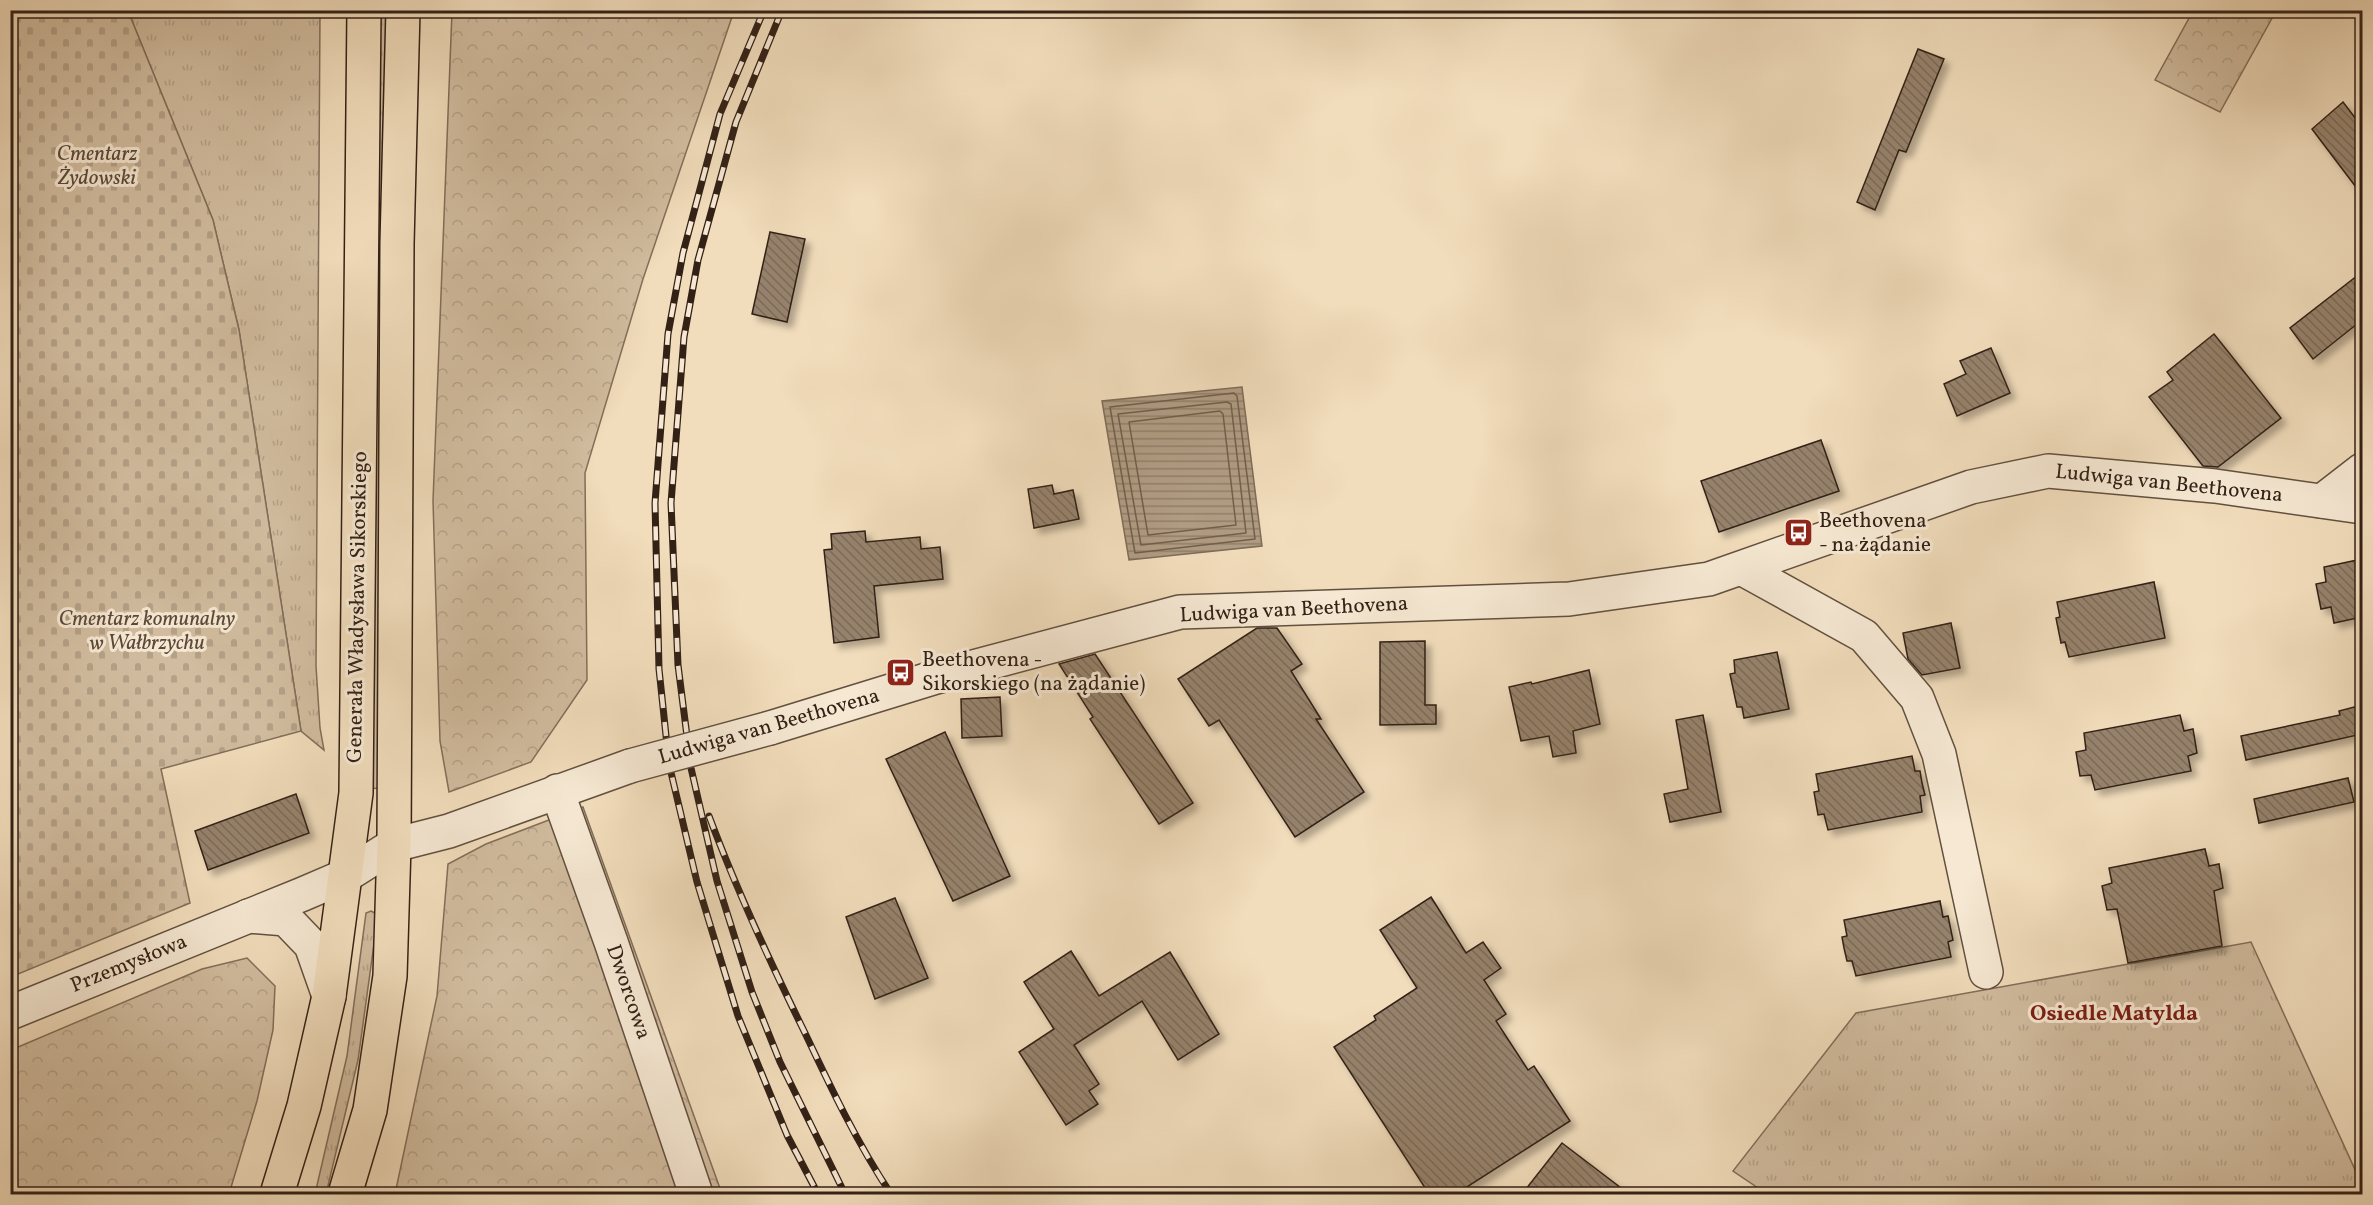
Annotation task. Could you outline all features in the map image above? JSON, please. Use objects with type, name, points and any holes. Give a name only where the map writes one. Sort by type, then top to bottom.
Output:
[{"type":"main road","name":"Generała Władysława Sikorskiego","points":[[277,1194],[304,1106],[329,996],[356,780],[364,10]]},
{"type":"main road","name":"Generała Władysława Sikorskiego","points":[[345,1194],[370,1110],[390,976],[394,845],[397,244],[403,10]]},
{"type":"street","points":[[2322,501],[2362,470]]},
{"type":"street","name":"Ludwiga van Beethovena","points":[[345,876],[394,845],[449,831],[630,766],[770,728],[936,677],[1180,612],[1569,599],[1709,579],[1743,569],[1971,487],[2048,471],[2215,486],[2362,507]]},
{"type":"street","points":[[1743,569],[1864,636],[1917,698],[1939,754],[1986,972]]},
{"type":"street","name":"Dworcowa","points":[[556,791],[611,942],[696,1194]]},
{"type":"street","name":"Przemysłowa","points":[[10,1013],[345,876]]},
{"type":"street","name":"Przemysłowa","points":[[248,916],[286,919],[311,945],[329,996]]},
{"type":"green space","name":"Cmentarz komunalny w Wałbrzychu","points":[[11,10],[128,11],[213,220],[239,330],[301,731],[161,769],[190,903],[11,977]]},
{"type":"green space","points":[[391,10],[384,789],[370,788],[377,11]]},
{"type":"green space","points":[[128,11],[320,11],[316,666],[320,728],[324,750],[301,731],[239,330],[213,220]]},
{"type":"green space","points":[[452,11],[734,11],[643,279],[585,473],[587,680],[531,762],[449,792],[440,741],[433,501]]},
{"type":"green space","points":[[2193,11],[2276,11],[2220,112],[2155,80]]},
{"type":"green space","points":[[583,807],[722,1194],[395,1194],[437,996],[448,864],[486,844]]},
{"type":"green space","points":[[371,911],[378,915],[358,1060],[326,1194],[315,1194],[347,1056],[366,913]]},
{"type":"green space","points":[[2251,942],[2362,1185],[2362,1194],[1767,1194],[1733,1171],[1856,1013]]},
{"type":"green space","points":[[247,958],[275,986],[273,1030],[257,1101],[229,1194],[11,1194],[11,1050],[202,969]]},
{"type":"water","points":[[1242,387],[1262,546],[1129,560],[1102,401]]},
{"type":"building","points":[[1918,49],[1944,59],[1906,152],[1899,150],[1875,210],[1857,202]]},
{"type":"building","points":[[2343,102],[2362,127],[2362,195],[2312,129]]},
{"type":"building","points":[[770,232],[805,239],[787,322],[752,314]]},
{"type":"building","points":[[2362,272],[2362,320],[2313,359],[2290,328]]},
{"type":"building","points":[[2214,334],[2281,418],[2218,467],[2203,466],[2149,397],[2173,380],[2167,372]]},
{"type":"building","points":[[1991,348],[2010,393],[1957,416],[1944,384],[1966,374],[1960,361]]},
{"type":"building","points":[[1821,440],[1839,491],[1719,532],[1701,481]]},
{"type":"building","points":[[1052,485],[1054,494],[1073,490],[1079,519],[1034,528],[1028,489]]},
{"type":"building","points":[[865,531],[866,542],[920,537],[921,549],[940,547],[943,579],[874,586],[879,637],[834,643],[824,550],[832,549],[831,534]]},
{"type":"building","points":[[2362,559],[2362,617],[2334,623],[2331,607],[2321,609],[2316,584],[2326,582],[2324,567]]},
{"type":"building","points":[[2154,582],[2165,638],[2069,657],[2065,642],[2061,643],[2056,618],[2060,617],[2057,602]]},
{"type":"building","points":[[1951,623],[1960,668],[1922,675],[1908,659],[1903,633]]},
{"type":"building","points":[[1257,628],[1277,628],[1302,664],[1291,671],[1321,719],[1316,719],[1364,792],[1295,837],[1219,720],[1209,726],[1178,679]]},
{"type":"building","points":[[1425,641],[1425,705],[1436,705],[1436,724],[1380,725],[1380,642]]},
{"type":"building","points":[[1777,652],[1789,709],[1744,718],[1742,707],[1737,707],[1730,674],[1735,673],[1734,660]]},
{"type":"building","points":[[1095,654],[1193,803],[1159,824],[1090,719],[1093,717],[1059,664]]},
{"type":"building","points":[[1589,670],[1600,724],[1573,731],[1576,753],[1553,757],[1549,736],[1521,741],[1509,687],[1531,682],[1532,684]]},
{"type":"building","points":[[1000,697],[1002,736],[962,738],[961,699]]},
{"type":"building","points":[[2362,705],[2362,734],[2246,760],[2241,736],[2340,715],[2339,711]]},
{"type":"building","points":[[1703,715],[1721,812],[1670,822],[1664,794],[1688,789],[1676,720]]},
{"type":"building","points":[[2180,715],[2184,731],[2193,729],[2197,753],[2188,756],[2191,771],[2095,790],[2091,775],[2080,776],[2076,752],[2086,750],[2084,733]]},
{"type":"building","points":[[945,732],[1010,876],[953,901],[886,759]]},
{"type":"building","points":[[1912,756],[1915,771],[1920,771],[1925,795],[1920,796],[1922,812],[1828,830],[1824,814],[1818,815],[1814,792],[1819,791],[1816,774]]},
{"type":"building","points":[[2348,778],[2354,802],[2259,823],[2254,799]]},
{"type":"building","points":[[296,794],[309,833],[208,870],[195,831]]},
{"type":"building","points":[[2205,849],[2209,866],[2219,864],[2223,888],[2214,891],[2222,946],[2128,963],[2117,909],[2107,910],[2102,886],[2112,883],[2109,868]]},
{"type":"building","points":[[1431,897],[1466,953],[1483,942],[1501,968],[1484,980],[1506,1014],[1496,1021],[1528,1070],[1534,1066],[1570,1121],[1456,1194],[1429,1194],[1334,1047],[1376,1020],[1374,1016],[1417,988],[1380,930]]},
{"type":"building","points":[[895,898],[928,978],[875,999],[846,917]]},
{"type":"building","points":[[1940,901],[1943,917],[1948,916],[1953,940],[1948,942],[1951,957],[1856,976],[1852,961],[1847,961],[1844,948],[1842,937],[1847,936],[1844,920]]},
{"type":"building","points":[[1071,951],[1099,996],[1170,952],[1219,1034],[1178,1060],[1142,1001],[1074,1045],[1099,1084],[1089,1091],[1098,1104],[1066,1125],[1019,1052],[1054,1029],[1024,982]]},
{"type":"building","points":[[1562,1143],[1629,1194],[1522,1194]]},
{"type":"railway","points":[[764,10],[720,114],[683,253],[668,334],[655,503],[659,669],[669,764],[697,882],[738,1016],[787,1135],[818,1194]]},
{"type":"railway","points":[[782,10],[736,122],[698,260],[684,337],[671,503],[678,665],[691,768],[717,881],[752,992],[780,1062],[845,1194]]},
{"type":"railway","points":[[709,816],[779,980],[856,1135],[891,1194]]},
{"type":"place","name":"Beethovena - na żądanie","points":[[1798,533]]},
{"type":"place","name":"Beethovena - Sikorskiego (na żądanie)","points":[[901,672]]},
{"type":"district","name":"Osiedle Matylda","points":[[2114,1014]]},
{"type":"park label","name":"Cmentarz Żydowski","points":[[97,166]]}]
